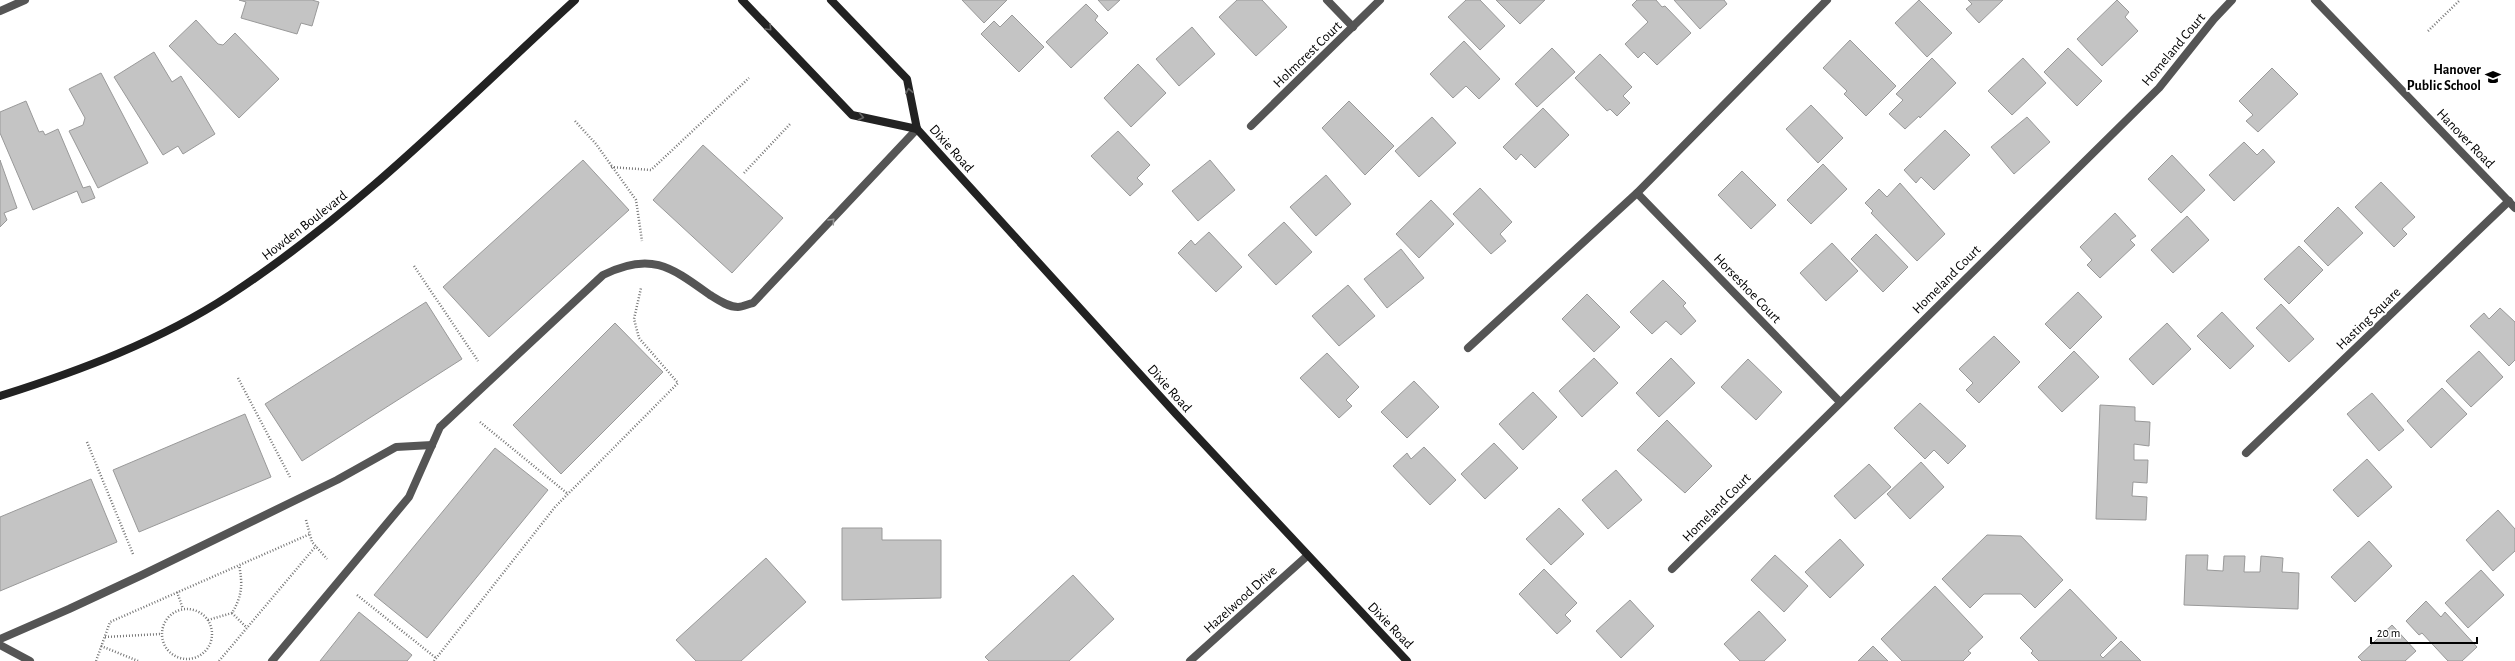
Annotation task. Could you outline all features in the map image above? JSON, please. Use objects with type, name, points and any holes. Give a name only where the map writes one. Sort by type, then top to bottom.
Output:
[{"type":"main road","name":"Howden Boulevard","points":[[0,396],[55,379],[145,342],[229,296],[297,249],[355,203],[575,0]]},
{"type":"main road","name":"Dixie Road","points":[[742,0],[852,115],[917,129]]},
{"type":"main road","name":"Dixie Road","points":[[831,0],[907,79],[917,129],[1307,556],[1407,661]]},
{"type":"street","points":[[0,11],[25,0]]},
{"type":"street","points":[[1327,0],[1353,27]]},
{"type":"street","name":"Holmcrest Court","points":[[1252,126],[1380,0]]},
{"type":"street","points":[[1468,348],[1637,193],[1827,0]]},
{"type":"street","name":"Homeland Court","points":[[1672,569],[2158,88],[2214,19],[2232,0]]},
{"type":"street","name":"Hanover Road","points":[[2315,0],[2515,208]]},
{"type":"street","points":[[272,661],[409,497],[440,427],[603,274],[623,264],[642,263],[666,266],[722,303],[737,307],[753,303],[917,129]]},
{"type":"street","name":"Horseshoe Court","points":[[1637,193],[1840,402]]},
{"type":"street","name":"Hasting Square","points":[[2246,453],[2509,201]]},
{"type":"street","points":[[0,639],[69,610],[142,575],[301,497],[396,447],[432,445]]},
{"type":"street","name":"Hazelwood Drive","points":[[1190,661],[1307,556]]},
{"type":"street","points":[[0,645],[30,661]]},
{"type":"path","points":[[2428,31],[2460,0]]},
{"type":"path","points":[[610,167],[651,170],[749,78]]},
{"type":"path","points":[[434,661],[555,507],[678,383],[639,338],[634,319],[641,284],[642,263],[641,227],[636,200],[610,167],[596,144],[575,121]]},
{"type":"path","points":[[744,173],[791,123]]},
{"type":"path","points":[[414,266],[491,380]]},
{"type":"path","points":[[238,378],[301,497],[310,534],[316,546],[343,576],[359,599],[436,658]]},
{"type":"path","points":[[461,407],[568,494]]},
{"type":"path","points":[[86,442],[142,575]]},
{"type":"path","points":[[96,661],[110,622],[310,534]]},
{"type":"path","points":[[219,661],[316,546]]},
{"type":"path","points":[[208,620],[232,613],[241,594],[243,583],[239,565]]},
{"type":"path","points":[[177,592],[183,609]]},
{"type":"path","points":[[183,609],[199,612],[208,620],[212,632],[211,641],[202,655],[190,660],[177,657],[170,653],[164,646],[161,634],[164,622],[169,616],[183,609]]},
{"type":"path","points":[[232,613],[247,628]]},
{"type":"path","points":[[104,637],[161,634]]},
{"type":"path","points":[[101,646],[138,661]]},
{"type":"building","points":[[239,0],[312,0],[319,2],[312,26],[301,23],[297,34],[241,18],[246,2]]},
{"type":"building","points":[[962,0],[1007,0],[984,23]]},
{"type":"building","points":[[1098,0],[1120,0],[1108,11]]},
{"type":"building","points":[[1237,0],[1262,0],[1287,27],[1256,56],[1219,17]]},
{"type":"building","points":[[1466,0],[1480,0],[1505,26],[1480,50],[1448,17]]},
{"type":"building","points":[[1496,0],[1545,0],[1520,24]]},
{"type":"building","points":[[1637,0],[1656,0],[1662,7],[1665,6],[1691,33],[1657,65],[1644,52],[1638,58],[1625,44],[1648,22],[1632,5]]},
{"type":"building","points":[[1674,0],[1724,0],[1727,4],[1700,29]]},
{"type":"building","points":[[1919,0],[1952,33],[1927,57],[1895,23]]},
{"type":"building","points":[[1968,0],[2003,0],[1979,23],[1966,9],[1972,4]]},
{"type":"building","points":[[2117,0],[2129,12],[2125,17],[2138,31],[2102,66],[2077,39]]},
{"type":"building","points":[[1086,4],[1098,16],[1095,20],[1108,33],[1071,68],[1046,42]]},
{"type":"building","points":[[1012,15],[1044,47],[1019,72],[981,34],[994,21],[1000,27]]},
{"type":"building","points":[[196,20],[218,44],[223,45],[235,33],[279,79],[239,118],[169,46]]},
{"type":"building","points":[[1192,27],[1215,54],[1179,86],[1156,59]]},
{"type":"building","points":[[1850,40],[1896,86],[1866,116],[1844,94],[1847,91],[1823,68]]},
{"type":"building","points":[[1464,41],[1500,79],[1479,99],[1466,86],[1453,98],[1430,74]]},
{"type":"building","points":[[1552,48],[1575,72],[1537,107],[1515,84]]},
{"type":"building","points":[[2068,48],[2102,81],[2077,106],[2044,72]]},
{"type":"building","points":[[154,52],[172,82],[181,76],[215,134],[183,154],[178,146],[163,155],[114,77]]},
{"type":"building","points":[[1600,54],[1632,87],[1623,96],[1630,103],[1617,116],[1610,109],[1607,111],[1575,78]]},
{"type":"building","points":[[1932,58],[1956,83],[1920,118],[1919,116],[1905,129],[1889,114],[1903,100],[1896,94]]},
{"type":"building","points":[[2023,58],[2046,83],[2012,115],[1988,91]]},
{"type":"building","points":[[1138,64],[1166,93],[1131,127],[1104,98]]},
{"type":"building","points":[[2272,68],[2298,94],[2258,132],[2246,121],[2253,115],[2239,101]]},
{"type":"building","points":[[101,73],[148,163],[98,188],[69,131],[83,125],[85,118],[69,89]]},
{"type":"building","points":[[26,101],[39,132],[43,131],[45,135],[58,129],[83,188],[90,186],[95,198],[82,203],[77,191],[33,210],[0,133],[0,112]]},
{"type":"building","points":[[1349,101],[1394,146],[1365,175],[1322,128]]},
{"type":"building","points":[[1811,105],[1843,138],[1818,163],[1786,129]]},
{"type":"building","points":[[1543,108],[1569,135],[1535,168],[1521,154],[1516,160],[1503,147]]},
{"type":"building","points":[[1432,117],[1456,143],[1419,177],[1395,151]]},
{"type":"building","points":[[2027,117],[2050,142],[2014,174],[1991,147]]},
{"type":"building","points":[[1945,130],[1970,155],[1934,190],[1921,177],[1916,183],[1904,170]]},
{"type":"building","points":[[1118,131],[1150,165],[1137,178],[1143,184],[1130,196],[1091,156]]},
{"type":"building","points":[[2244,142],[2257,155],[2263,149],[2275,162],[2234,201],[2209,175]]},
{"type":"building","points":[[703,145],[783,218],[732,273],[653,200]]},
{"type":"building","points":[[2172,155],[2205,190],[2181,213],[2148,179]]},
{"type":"building","points":[[0,160],[17,208],[4,213],[7,220],[0,227]]},
{"type":"building","points":[[583,160],[629,210],[489,337],[443,287]]},
{"type":"building","points":[[1210,160],[1235,190],[1198,221],[1172,191]]},
{"type":"building","points":[[1823,164],[1847,189],[1811,224],[1787,200]]},
{"type":"building","points":[[1742,171],[1776,205],[1751,229],[1718,195]]},
{"type":"building","points":[[1326,175],[1351,204],[1316,236],[1290,207]]},
{"type":"building","points":[[2381,182],[2415,217],[2402,229],[2407,234],[2394,247],[2355,207]]},
{"type":"building","points":[[1900,183],[1945,234],[1917,261],[1871,213],[1873,211],[1865,203],[1879,189],[1887,197]]},
{"type":"building","points":[[1480,188],[1512,222],[1500,234],[1506,241],[1491,254],[1453,214]]},
{"type":"building","points":[[1431,200],[1454,224],[1419,258],[1396,234]]},
{"type":"building","points":[[2338,207],[2363,233],[2328,266],[2304,241]]},
{"type":"building","points":[[2115,213],[2136,236],[2130,240],[2135,245],[2100,278],[2087,265],[2092,260],[2080,247]]},
{"type":"building","points":[[2187,216],[2209,240],[2173,273],[2151,250]]},
{"type":"building","points":[[1284,222],[1312,252],[1276,285],[1248,255]]},
{"type":"building","points":[[1209,232],[1242,267],[1216,292],[1178,253],[1191,240],[1195,245]]},
{"type":"building","points":[[1876,234],[1908,267],[1883,292],[1851,259]]},
{"type":"building","points":[[1832,243],[1858,271],[1826,301],[1800,273]]},
{"type":"building","points":[[2299,246],[2323,270],[2289,304],[2264,279]]},
{"type":"building","points":[[1401,249],[1424,278],[1387,308],[1364,279]]},
{"type":"building","points":[[1663,280],[1686,303],[1683,306],[1696,321],[1681,335],[1666,321],[1652,334],[1630,312]]},
{"type":"building","points":[[1348,285],[1375,316],[1339,346],[1312,316]]},
{"type":"building","points":[[2078,292],[2102,317],[2070,349],[2045,324]]},
{"type":"building","points":[[1587,294],[1620,327],[1594,352],[1562,319]]},
{"type":"building","points":[[426,302],[462,359],[302,461],[265,404]]},
{"type":"building","points":[[2281,304],[2314,339],[2289,362],[2256,328]]},
{"type":"building","points":[[2500,308],[2515,322],[2515,360],[2509,366],[2470,326],[2484,313],[2489,319]]},
{"type":"building","points":[[2222,312],[2254,346],[2230,369],[2197,336]]},
{"type":"building","points":[[615,323],[663,372],[561,474],[513,425]]},
{"type":"building","points":[[2167,323],[2191,349],[2153,385],[2129,359]]},
{"type":"building","points":[[1994,336],[2020,362],[1979,403],[1966,390],[1973,383],[1959,369]]},
{"type":"building","points":[[2074,351],[2099,377],[2062,412],[2038,387]]},
{"type":"building","points":[[2479,351],[2503,377],[2471,407],[2446,381]]},
{"type":"building","points":[[1327,353],[1359,387],[1346,400],[1352,406],[1339,418],[1300,378]]},
{"type":"building","points":[[1594,358],[1618,383],[1582,417],[1559,391]]},
{"type":"building","points":[[1671,358],[1695,383],[1659,417],[1636,393]]},
{"type":"building","points":[[1748,359],[1782,392],[1756,420],[1721,387]]},
{"type":"building","points":[[1414,381],[1439,407],[1407,438],[1381,412]]},
{"type":"building","points":[[2442,388],[2467,414],[2431,448],[2407,421]]},
{"type":"building","points":[[1533,392],[1557,417],[1523,450],[1499,424]]},
{"type":"building","points":[[2372,393],[2404,430],[2379,451],[2347,414]]},
{"type":"building","points":[[1920,403],[1966,446],[1948,464],[1934,450],[1925,459],[1894,428]]},
{"type":"building","points":[[2100,405],[2135,407],[2135,421],[2150,422],[2149,446],[2134,444],[2134,460],[2148,460],[2147,483],[2133,482],[2132,496],[2147,497],[2146,520],[2096,519]]},
{"type":"building","points":[[245,414],[271,477],[139,532],[113,470]]},
{"type":"building","points":[[1667,420],[1712,466],[1685,493],[1637,450]]},
{"type":"building","points":[[1494,443],[1518,468],[1485,499],[1461,474]]},
{"type":"building","points":[[1424,447],[1456,480],[1430,505],[1393,466],[1407,453],[1411,459]]},
{"type":"building","points":[[495,448],[548,490],[427,638],[374,595]]},
{"type":"building","points":[[2367,459],[2392,487],[2358,517],[2333,490]]},
{"type":"building","points":[[1921,462],[1944,487],[1910,519],[1887,494]]},
{"type":"building","points":[[1869,464],[1891,487],[1855,519],[1834,496]]},
{"type":"building","points":[[1616,470],[1642,500],[1608,529],[1582,500]]},
{"type":"building","points":[[91,479],[117,542],[0,591],[0,517]]},
{"type":"building","points":[[1559,508],[1584,534],[1551,565],[1526,539]]},
{"type":"building","points":[[2498,510],[2515,529],[2515,551],[2493,571],[2466,540]]},
{"type":"building","points":[[842,528],[882,528],[882,540],[941,540],[941,598],[842,600]]},
{"type":"building","points":[[1987,535],[2021,536],[2063,580],[2035,608],[2021,594],[1984,594],[1970,608],[1942,579]]},
{"type":"building","points":[[1840,539],[1864,565],[1830,598],[1805,572]]},
{"type":"building","points":[[2369,541],[2392,566],[2355,602],[2331,577]]},
{"type":"building","points":[[1775,555],[1808,586],[1784,612],[1751,580]]},
{"type":"building","points":[[2186,555],[2208,555],[2207,570],[2223,571],[2224,556],[2245,556],[2244,572],[2260,572],[2261,556],[2283,558],[2282,572],[2299,573],[2298,609],[2184,605]]},
{"type":"building","points":[[766,558],[806,602],[741,661],[696,661],[676,640]]},
{"type":"building","points":[[1544,569],[1577,603],[1565,615],[1571,621],[1557,634],[1519,594]]},
{"type":"building","points":[[2481,570],[2504,595],[2468,628],[2445,603]]},
{"type":"building","points":[[1073,575],[1114,619],[1069,661],[989,661],[985,657]]},
{"type":"building","points":[[1935,586],[1983,637],[1968,651],[1971,653],[1963,661],[1902,661],[1881,639]]},
{"type":"building","points":[[2070,589],[2117,638],[2100,655],[2103,658],[2121,641],[2141,661],[2039,661],[2031,653],[2033,651],[2020,638]]},
{"type":"building","points":[[1630,600],[1654,626],[1621,658],[1596,631]]},
{"type":"building","points":[[2426,601],[2441,617],[2445,612],[2477,647],[2462,661],[2448,661],[2422,633],[2419,635],[2406,621]]},
{"type":"building","points":[[1759,611],[1786,640],[1764,661],[1740,661],[1724,644]]},
{"type":"building","points":[[359,612],[412,655],[407,661],[320,661]]},
{"type":"building","points":[[2392,625],[2416,651],[2405,661],[2362,661],[2358,657]]},
{"type":"building","points":[[1873,646],[1888,661],[1858,661]]},
{"type":"place","name":"Hanover Public School","points":[[2493,77]]}]
